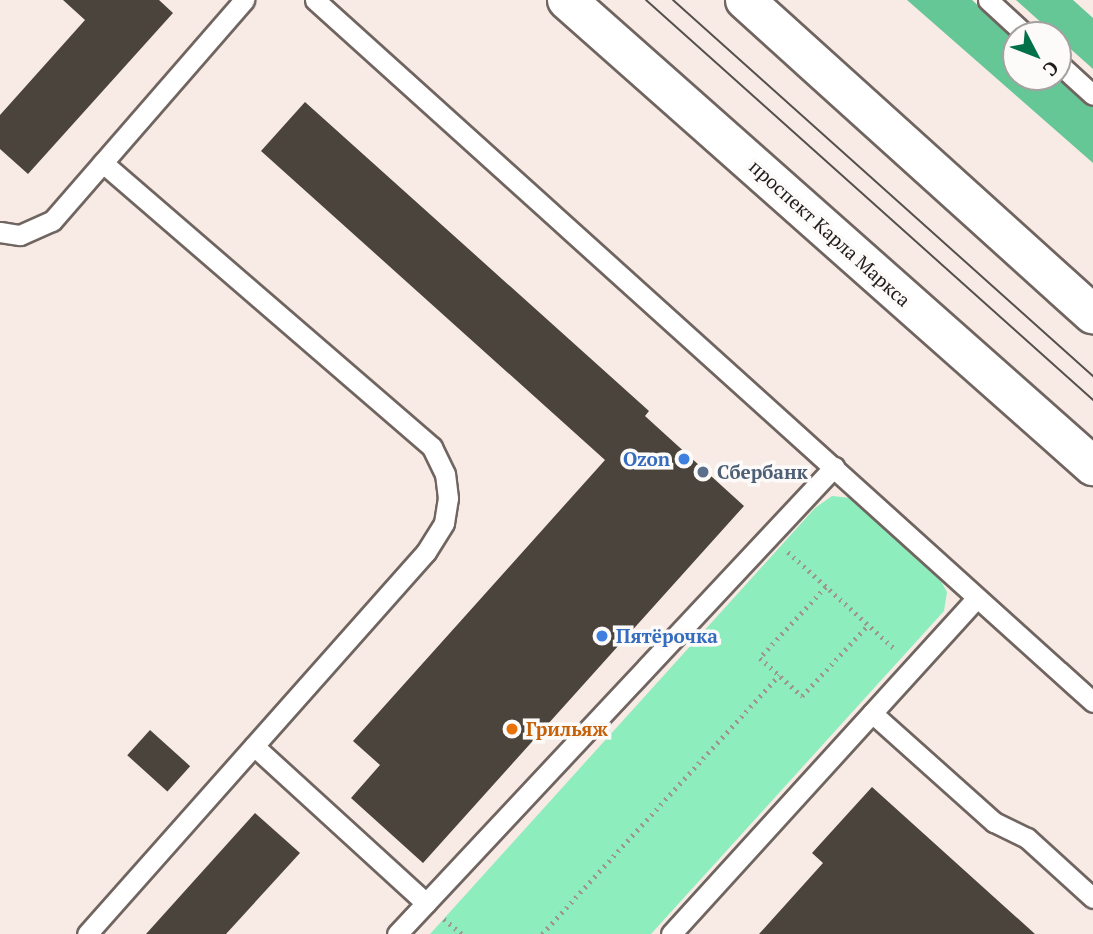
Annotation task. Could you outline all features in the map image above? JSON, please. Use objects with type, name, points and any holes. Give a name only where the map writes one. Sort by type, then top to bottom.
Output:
[{"type":"main road","name":"проспект Карла Маркса","points":[[567,0],[1093,466]]},
{"type":"main road","points":[[745,0],[1093,314]]},
{"type":"lane","points":[[0,232],[20,236],[37,231],[103,163],[244,0]]},
{"type":"lane","points":[[315,0],[1093,702]]},
{"type":"lane","points":[[988,0],[1011,21]]},
{"type":"lane","points":[[1072,76],[1093,95]]},
{"type":"lane","points":[[87,934],[426,552],[444,523],[445,474],[432,447],[103,163]]},
{"type":"lane","points":[[397,934],[834,467]]},
{"type":"lane","points":[[671,934],[976,598]]},
{"type":"lane","points":[[872,713],[994,822],[1027,838],[1093,898]]},
{"type":"lane","points":[[254,746],[426,903]]},
{"type":"path","points":[[770,535],[914,667]]},
{"type":"path","points":[[826,587],[760,658],[802,696],[868,625]]},
{"type":"path","points":[[542,934],[779,675]]},
{"type":"green space","points":[[907,0],[972,0],[1002,27],[1002,83]]},
{"type":"green space","points":[[1016,0],[1073,0],[1093,18],[1093,69],[1072,50],[1072,21],[1039,21]]},
{"type":"green space","points":[[1072,89],[1093,107],[1093,163],[1011,91]]},
{"type":"green space","points":[[832,496],[851,498],[937,574],[947,592],[944,611],[651,934],[430,934],[815,508]]},
{"type":"building","points":[[63,0],[159,0],[173,13],[28,174],[0,149],[0,115],[85,20]]},
{"type":"building","points":[[305,102],[649,411],[645,416],[744,506],[423,863],[351,798],[380,765],[353,741],[605,460],[261,151]]},
{"type":"building","points":[[150,730],[190,766],[167,791],[127,755]]},
{"type":"building","points":[[872,787],[1035,934],[759,934],[823,863],[812,853]]},
{"type":"building","points":[[255,813],[300,853],[226,934],[146,934]]},
{"type":"tram line","points":[[646,0],[1093,400]]},
{"type":"tram line","points":[[673,0],[1093,376]]},
{"type":"place","name":"Ozon","points":[[684,459]]},
{"type":"place","name":"Сбербанк","points":[[703,472]]},
{"type":"place","name":"Пятёрочка","points":[[602,636]]},
{"type":"place","name":"Грильяж","points":[[512,729]]}]
